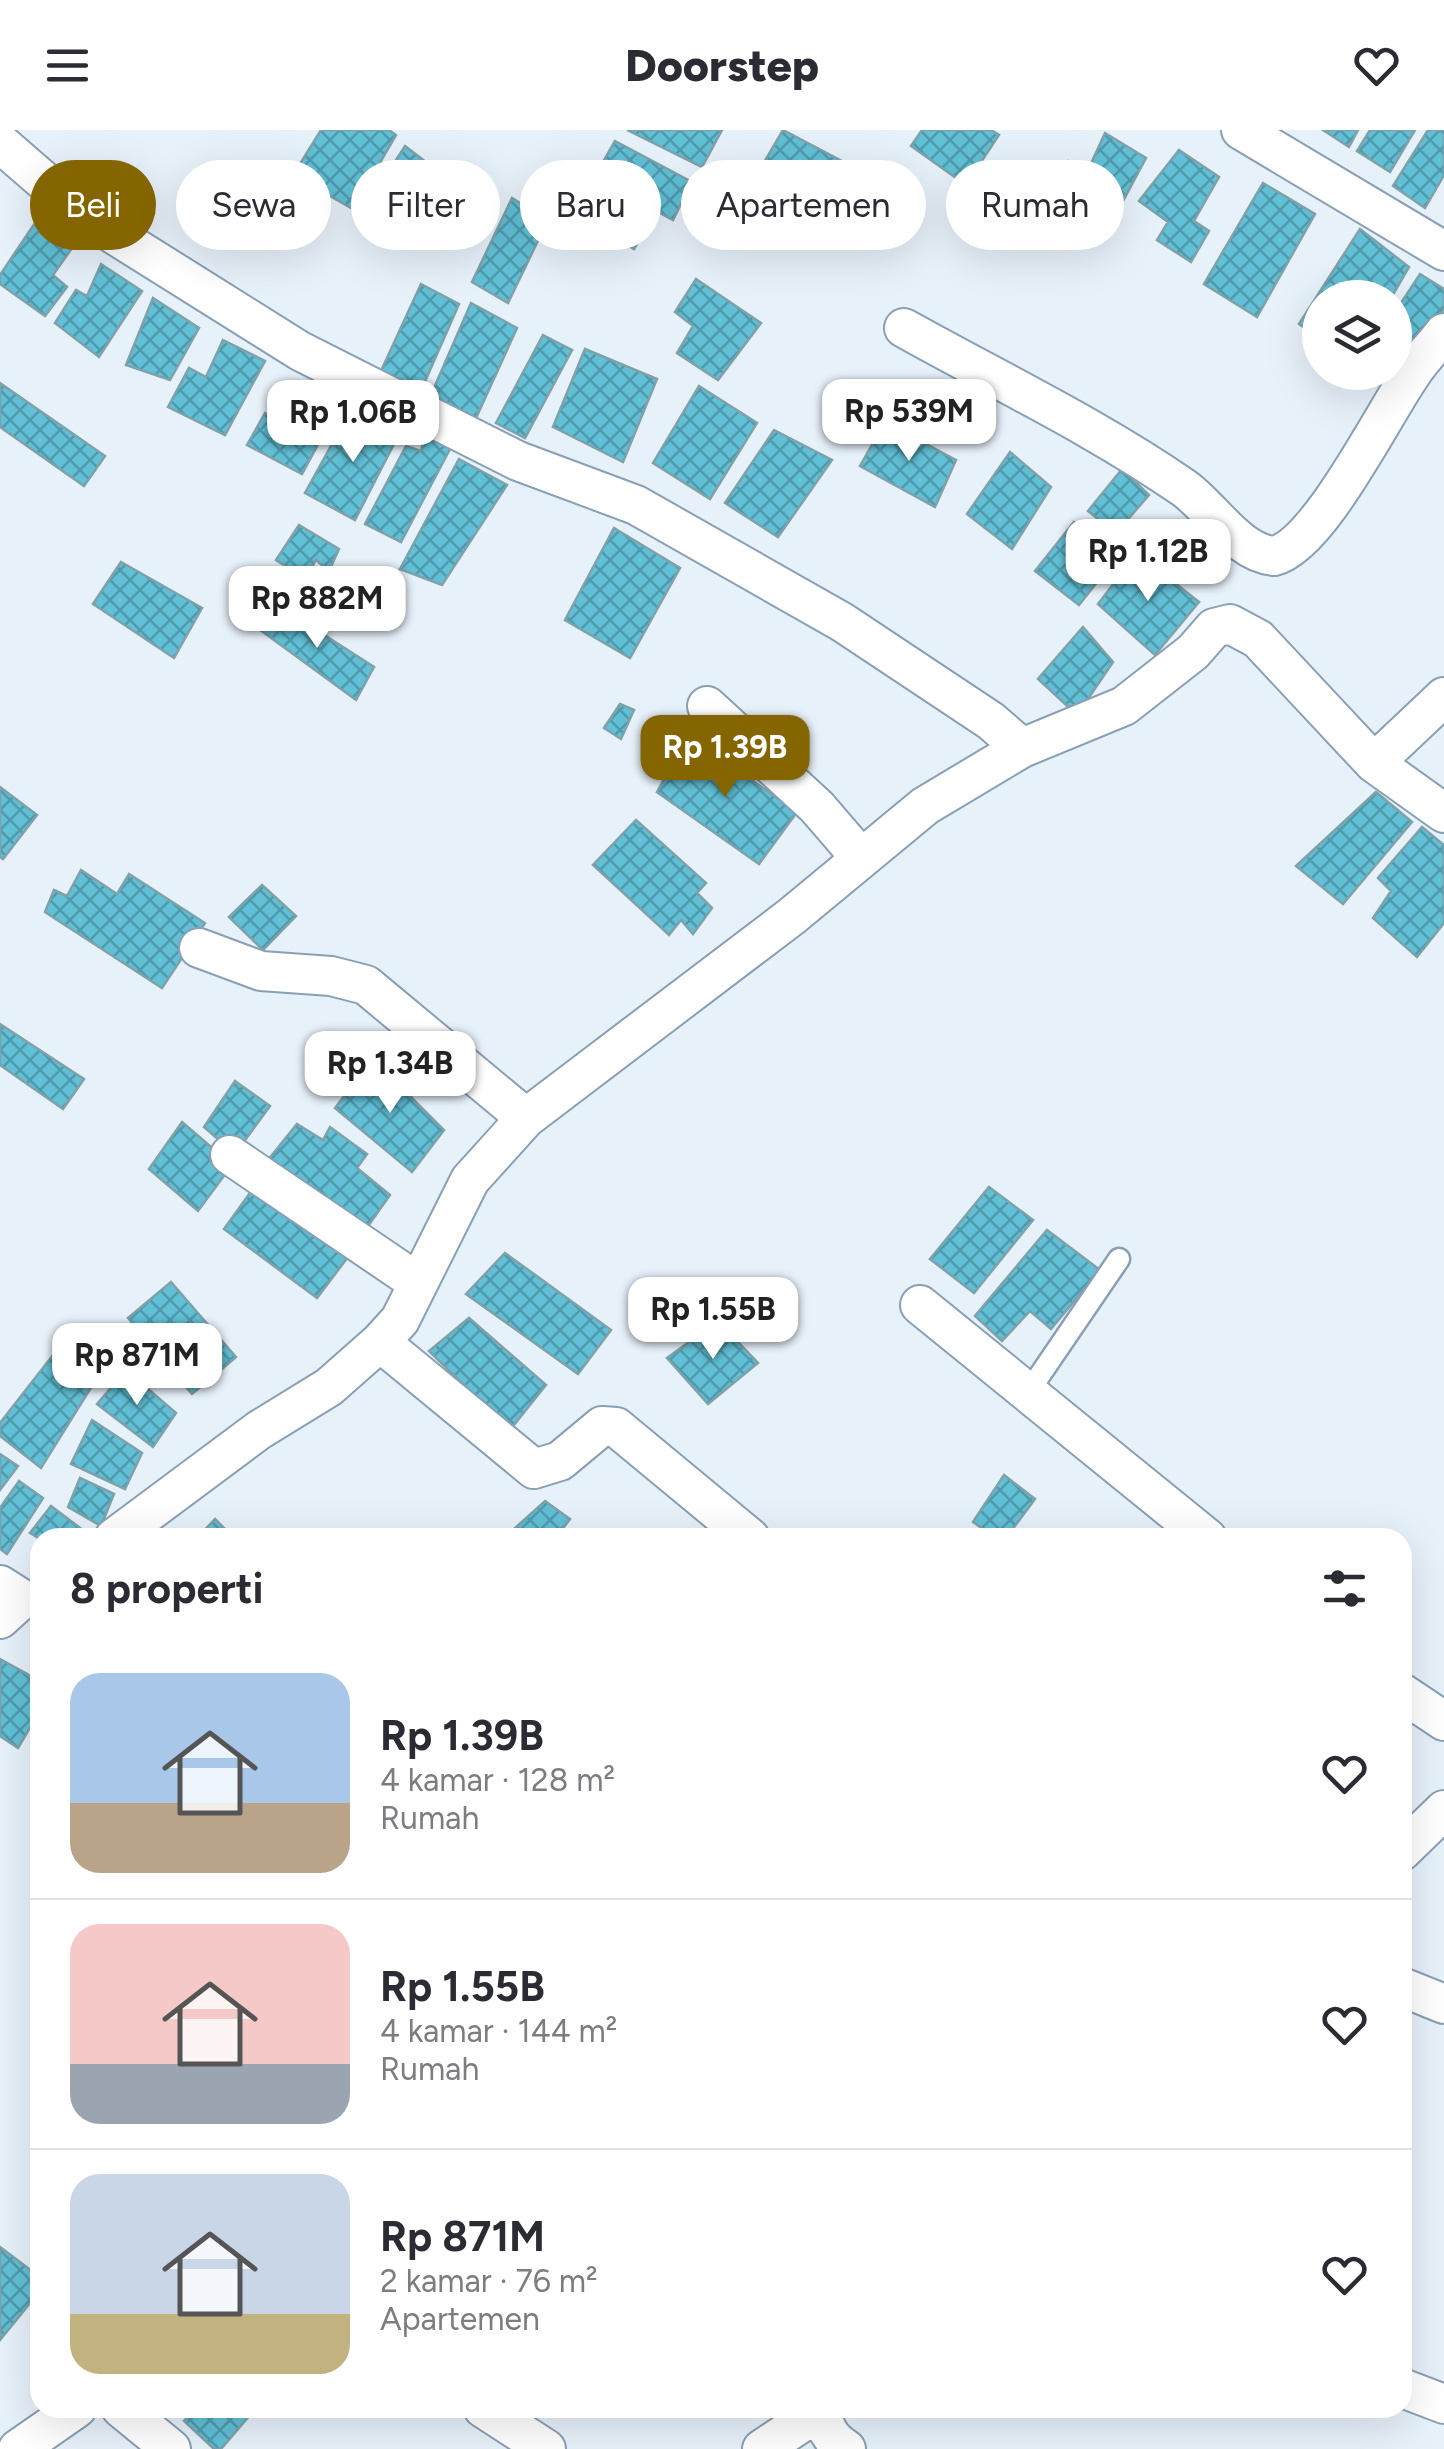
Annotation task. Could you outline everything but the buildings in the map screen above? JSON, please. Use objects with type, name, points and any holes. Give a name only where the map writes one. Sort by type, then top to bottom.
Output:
[{"type":"street","points":[[1242,130],[1444,252]]},
{"type":"street","points":[[0,143],[83,215],[272,334],[518,461],[636,505],[842,622],[991,721],[1022,748]]},
{"type":"street","points":[[904,328],[1187,490],[1254,551],[1274,556],[1294,545],[1374,438],[1413,371],[1444,334]]},
{"type":"street","points":[[127,1528],[259,1430],[329,1387],[380,1342],[400,1320],[470,1180],[526,1118],[792,916],[926,806],[1022,748],[1124,706],[1193,652],[1214,628],[1230,624],[1258,639],[1374,764],[1444,812]]},
{"type":"street","points":[[1374,764],[1444,697]]},
{"type":"street","points":[[707,706],[817,807],[860,858]]},
{"type":"street","points":[[198,948],[261,971],[331,976],[366,984],[526,1118]]},
{"type":"street","points":[[230,1155],[416,1282]]},
{"type":"street","points":[[920,1304],[1195,1528]]},
{"type":"street","points":[[380,1342],[534,1469],[560,1461],[602,1426],[616,1427],[738,1528]]},
{"type":"street","points":[[1412,1700],[1444,1721]]},
{"type":"street","points":[[1412,1841],[1444,1810]]},
{"type":"street","points":[[1412,1992],[1444,2004]]},
{"type":"street","points":[[1412,2392],[1444,2404]]},
{"type":"street","points":[[18,2449],[63,2418]]},
{"type":"street","points":[[133,2418],[171,2449]]},
{"type":"street","points":[[498,2418],[546,2449]]},
{"type":"street","points":[[762,2449],[807,2418]]},
{"type":"street","points":[[826,2418],[834,2441],[846,2449]]},
{"type":"lane","points":[[1029,1391],[1119,1259]]}]
